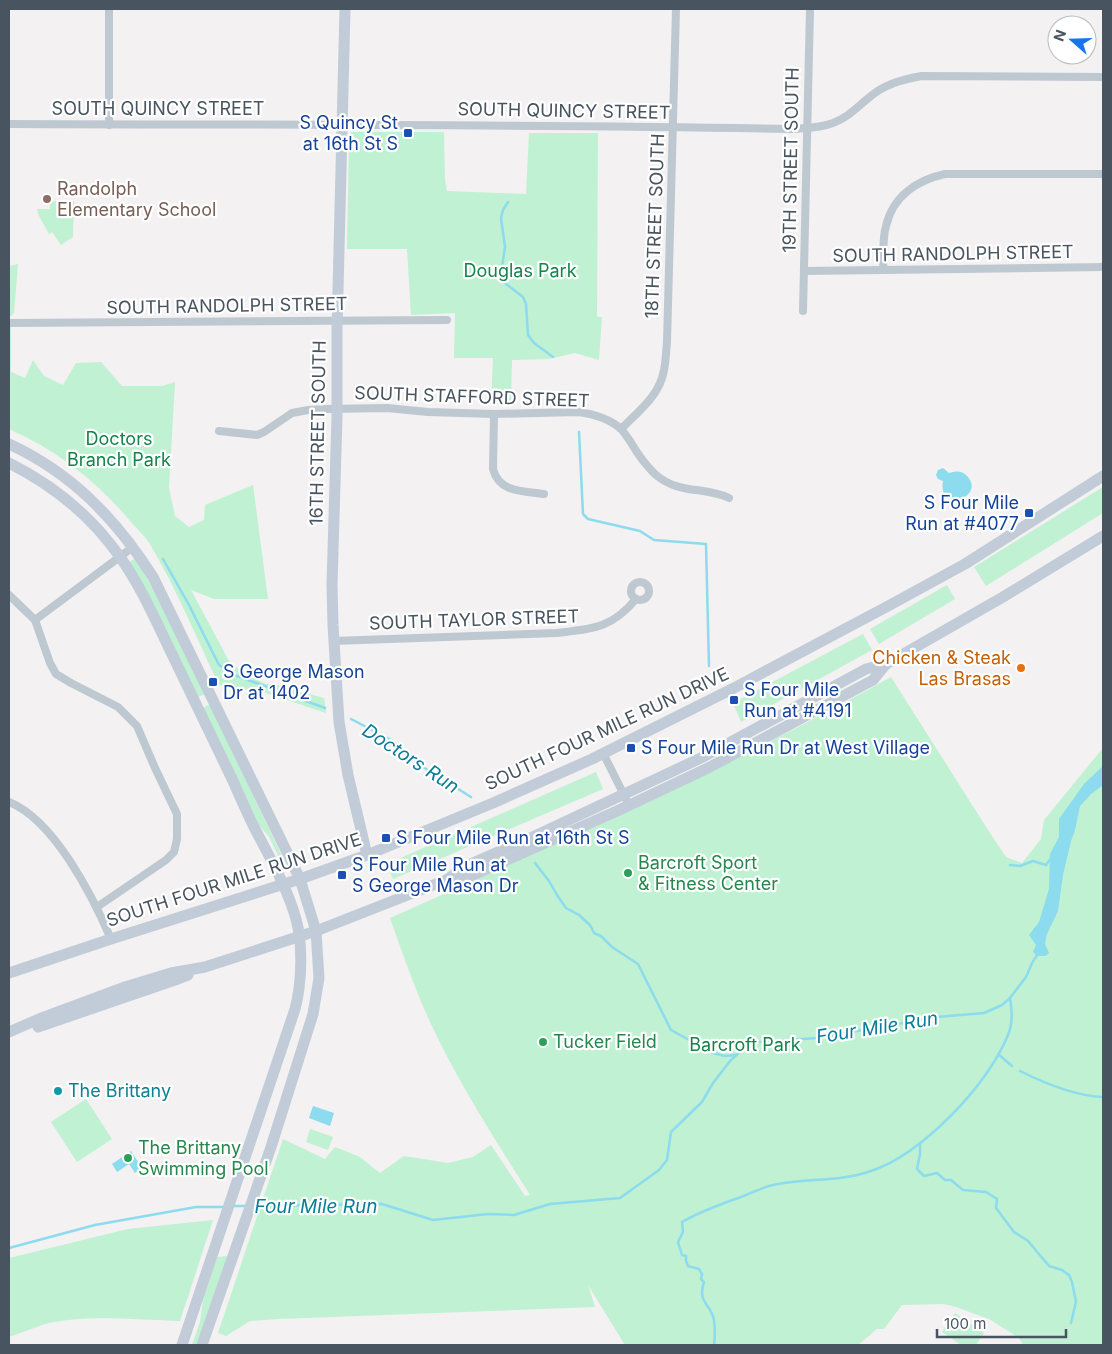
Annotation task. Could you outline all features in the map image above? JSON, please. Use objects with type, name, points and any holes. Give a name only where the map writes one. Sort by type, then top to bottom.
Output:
[{"type":"main road","name":"16TH STREET SOUTH","points":[[344,9],[332,585],[333,641],[339,722],[348,776],[367,855]]},
{"type":"main road","points":[[9,444],[34,457],[74,484],[94,501],[134,547],[153,577],[300,879],[316,931],[318,978],[313,1014],[265,1164],[202,1345]]},
{"type":"main road","points":[[9,463],[35,477],[65,498],[89,521],[121,558],[149,607],[196,704],[283,884],[296,920],[299,937],[298,996],[182,1345]]},
{"type":"main road","name":"SOUTH FOUR MILE RUN DRIVE","points":[[9,973],[300,879],[367,855],[494,803],[603,753],[734,688],[957,569],[1103,476]]},
{"type":"main road","points":[[446,880],[466,866],[703,757],[866,669],[886,664],[1003,597],[1103,536]]},
{"type":"main road","points":[[9,1040],[41,1026],[175,980],[204,967],[316,931],[446,880],[471,876],[708,768],[873,680],[886,664]]},
{"type":"main road","points":[[196,704],[211,697]]},
{"type":"main road","points":[[9,1032],[125,987],[171,973],[204,967]]},
{"type":"street","points":[[109,9],[109,125]]},
{"type":"street","name":"18TH STREET SOUTH","points":[[621,429],[652,398],[660,384],[664,370],[676,9]]},
{"type":"street","name":"19TH STREET SOUTH","points":[[803,311],[810,9]]},
{"type":"street","name":"SOUTH QUINCY STREET","points":[[9,124],[342,124],[818,128],[848,116],[872,95],[892,83],[906,78],[922,76],[1103,77]]},
{"type":"street","points":[[884,270],[885,227],[897,203],[916,184],[945,174],[1103,174]]},
{"type":"street","name":"SOUTH RANDOLPH STREET","points":[[804,271],[1103,267]]},
{"type":"street","name":"SOUTH RANDOLPH STREET","points":[[9,323],[447,320]]},
{"type":"street","name":"SOUTH STAFFORD STREET","points":[[219,432],[257,435],[292,413],[337,408],[387,408],[428,412],[494,414],[585,413],[604,418],[621,429],[641,459],[657,475],[681,487],[719,493],[729,498]]},
{"type":"street","points":[[494,414],[494,469],[499,483],[508,488],[544,494]]},
{"type":"street","points":[[35,620],[134,547]]},
{"type":"street","points":[[9,594],[35,620],[50,663],[56,674],[71,684],[118,707],[137,726],[154,768],[177,814],[177,839],[174,852],[166,860],[96,907]]},
{"type":"street","name":"SOUTH TAYLOR STREET","points":[[333,641],[592,630],[612,621],[625,612],[636,600]]},
{"type":"street","points":[[603,753],[629,805]]},
{"type":"street","points":[[9,802],[34,817],[67,855],[96,907],[111,939]]},
{"type":"green space","name":"Douglas Park","points":[[351,132],[444,132],[447,191],[526,194],[529,133],[598,133],[597,317],[602,317],[599,360],[575,353],[549,359],[512,360],[511,402],[491,405],[493,358],[454,358],[455,313],[411,315],[407,249],[347,249],[348,140]]},
{"type":"green space","points":[[74,201],[73,237],[61,245],[52,232],[49,234],[37,209],[50,209],[50,202]]},
{"type":"green space","points":[[18,264],[14,313],[9,318],[9,266]]},
{"type":"green space","name":"Doctors Branch Park","points":[[9,326],[11,327],[11,372],[25,378],[33,360],[44,376],[63,385],[76,363],[101,362],[122,386],[162,386],[175,382],[169,488],[175,516],[189,527],[204,520],[205,505],[253,485],[268,599],[214,599],[191,590],[229,661],[246,675],[266,684],[273,684],[324,698],[326,713],[266,693],[219,685],[170,580],[144,537],[118,507],[76,468],[27,437],[9,429]]},
{"type":"green space","points":[[1103,487],[1103,513],[986,586],[974,567]]},
{"type":"green space","points":[[136,558],[205,694],[198,697],[129,562]]},
{"type":"green space","points":[[947,585],[955,599],[879,644],[870,629]]},
{"type":"green space","points":[[863,634],[872,650],[741,722],[733,703]]},
{"type":"green space","name":"Barcroft Park","points":[[891,677],[1006,857],[1022,863],[1041,839],[1044,820],[1103,748],[1103,1345],[1023,1345],[1019,1338],[989,1319],[944,1304],[902,1305],[884,1329],[877,1329],[858,1345],[625,1345],[588,1285],[595,1307],[278,1319],[250,1321],[226,1336],[218,1333],[283,1139],[325,1159],[335,1147],[360,1157],[380,1173],[404,1156],[448,1163],[473,1157],[491,1145],[525,1196],[530,1195],[453,1068],[431,1024],[409,972],[390,918],[706,773]]},
{"type":"green space","points":[[210,704],[288,869],[285,870],[269,837],[259,825],[203,708]]},
{"type":"green space","points":[[596,772],[603,789],[393,879],[387,864]]},
{"type":"green space","points":[[86,1099],[112,1139],[77,1162],[51,1122]]},
{"type":"green space","points":[[310,1129],[333,1137],[328,1150],[306,1142]]},
{"type":"green space","points":[[213,1220],[180,1321],[112,1318],[77,1319],[45,1324],[9,1337],[9,1258],[128,1229]]},
{"type":"green space","points":[[228,1256],[198,1345],[192,1345],[200,1322],[203,1300],[217,1257]]},
{"type":"green space","points":[[955,1313],[984,1333],[976,1345],[961,1345],[942,1332]]},
{"type":"water","points":[[943,468],[949,473],[958,472],[967,476],[971,484],[971,490],[967,496],[960,499],[947,497],[943,491],[943,481],[938,479],[936,475],[938,470]]},
{"type":"water","points":[[1103,766],[1103,785],[1080,806],[1063,875],[1058,911],[1047,934],[1045,944],[1049,953],[1045,956],[1037,956],[1033,952],[1036,945],[1029,935],[1039,922],[1049,889],[1050,854],[1059,837],[1059,819],[1084,784]]},
{"type":"water","points":[[313,1106],[334,1113],[330,1126],[309,1118]]},
{"type":"water","name":"The Brittany Swimming Pool","points":[[131,1151],[142,1168],[135,1173],[129,1164],[117,1172],[112,1164]]},
{"type":"waterway","points":[[508,202],[501,218],[505,247],[501,274],[505,283],[523,297],[526,304],[528,335],[534,343],[553,357]]},
{"type":"waterway","points":[[579,432],[583,514],[588,519],[640,531],[654,540],[706,544],[709,666]]},
{"type":"waterway","name":"Doctors Run","points":[[163,559],[189,605],[219,665],[237,676],[325,708]]},
{"type":"waterway","name":"Doctors Run","points":[[351,719],[391,740],[423,767],[471,797]]},
{"type":"waterway","points":[[1010,865],[1020,866],[1033,861],[1046,865],[1051,858]]},
{"type":"waterway","name":"Doctors Run","points":[[535,863],[566,908],[579,915],[590,925],[594,933],[601,936],[612,947],[638,964],[671,1030],[713,1053],[725,1056],[735,1055]]},
{"type":"waterway","name":"Four Mile Run","points":[[253,1206],[382,1204],[433,1220],[488,1214],[514,1215],[550,1204],[620,1198],[659,1170],[667,1160],[671,1132],[702,1102],[713,1083],[730,1061],[746,1046],[759,1042],[817,1038],[937,1017],[984,1013],[1002,1005],[1010,998],[1026,977],[1038,954]]},
{"type":"waterway","points":[[714,1345],[714,1320],[703,1299],[702,1289],[704,1282],[701,1279],[702,1274],[699,1269],[688,1266],[686,1256],[682,1255],[678,1242],[683,1232],[682,1222],[696,1214],[769,1186],[847,1177],[871,1171],[911,1150],[951,1115],[985,1075],[998,1055],[1010,1030],[1012,1017],[1010,998]]},
{"type":"waterway","points":[[998,1054],[1012,1066]]},
{"type":"waterway","points":[[1020,1071],[1060,1088],[1103,1097]]},
{"type":"waterway","points":[[920,1143],[917,1169],[924,1176],[937,1173],[945,1180],[951,1180],[963,1190],[986,1192],[997,1199],[996,1208],[1014,1232],[1028,1241],[1049,1266],[1062,1270],[1069,1275],[1076,1302],[1071,1323]]},
{"type":"waterway","name":"Four Mile Run","points":[[233,1206],[248,1206]]},
{"type":"waterway","name":"Four Mile Run","points":[[9,1248],[95,1225],[196,1207],[225,1207]]},
{"type":"place","name":"S Quincy St at 16th St S","points":[[408,133]]},
{"type":"place","name":"Randolph Elementary School","points":[[47,199]]},
{"type":"place","name":"S Four Mile Run at #4077","points":[[1029,513]]},
{"type":"place","name":"Chicken & Steak Las Brasas","points":[[1021,668]]},
{"type":"place","name":"S George Mason Dr at 1402","points":[[213,682]]},
{"type":"place","name":"S Four Mile Run at #4191","points":[[734,700]]},
{"type":"place","name":"S Four Mile Run Dr at West Village","points":[[631,748]]},
{"type":"place","name":"S Four Mile Run at 16th St S","points":[[386,838]]},
{"type":"place","name":"Barcroft Sport & Fitness Center","points":[[628,873]]},
{"type":"place","name":"S Four Mile Run at S George Mason Dr","points":[[342,875]]},
{"type":"place","name":"Tucker Field","points":[[543,1042]]},
{"type":"place","name":"The Brittany","points":[[58,1091]]},
{"type":"place","name":"The Brittany Swimming Pool","points":[[128,1158]]}]
